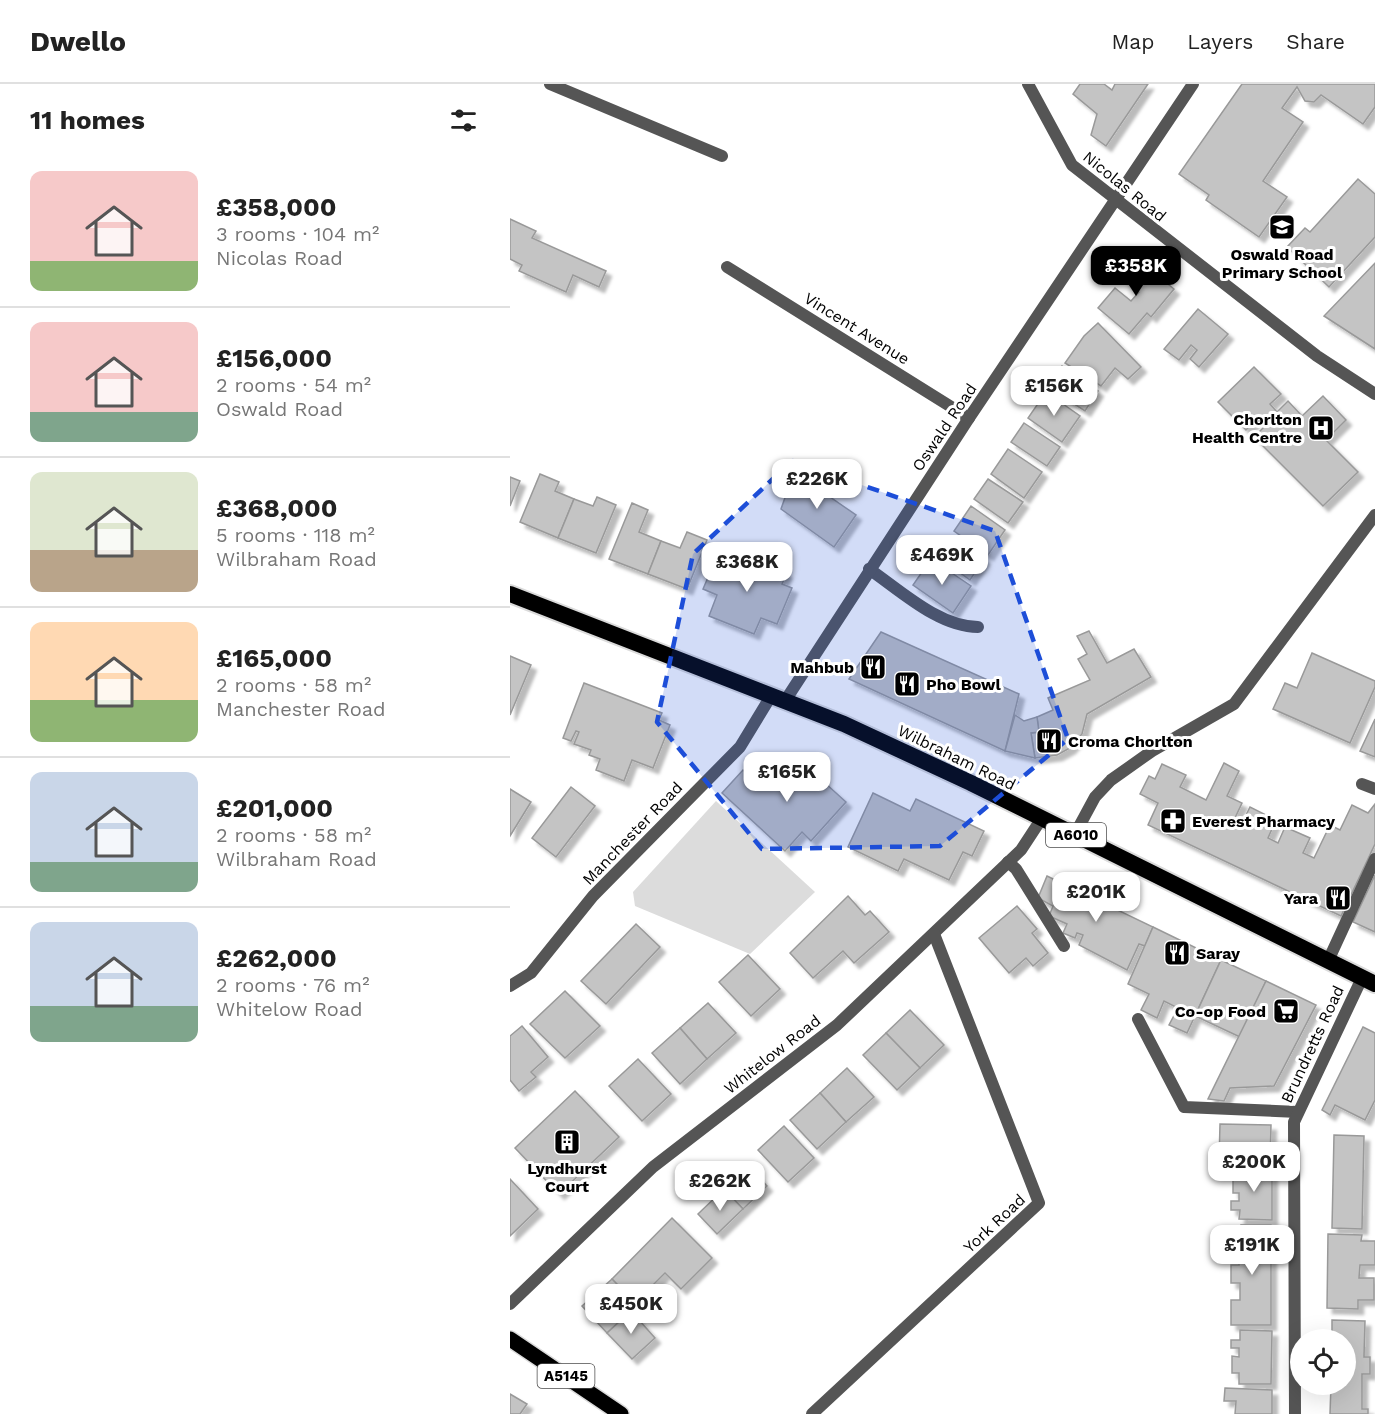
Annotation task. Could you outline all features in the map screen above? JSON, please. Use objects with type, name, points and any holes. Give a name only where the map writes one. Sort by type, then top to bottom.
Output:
[{"type":"highway","name":"Wilbraham Road","points":[[510,594],[844,724],[1075,834],[1369,981]]},
{"type":"main road","name":"A5145","points":[[510,1339],[621,1414]]},
{"type":"street","points":[[550,84],[722,156]]},
{"type":"street","name":"Nicolas Road","points":[[1028,84],[1072,165],[1317,356],[1375,394]]},
{"type":"street","name":"Oswald Road","points":[[778,699],[870,569],[1193,84]]},
{"type":"street","name":"Vincent Avenue","points":[[727,267],[969,418]]},
{"type":"street","points":[[1075,834],[1095,797],[1112,780],[1152,751],[1234,704],[1375,515]]},
{"type":"street","points":[[870,569],[926,609],[966,627],[978,627]]},
{"type":"street","name":"Manchester Road","points":[[510,986],[531,973],[593,896],[740,747],[778,699]]},
{"type":"street","points":[[1362,784],[1375,789]]},
{"type":"street","name":"Whitelow Road","points":[[510,1304],[653,1167],[837,1025],[1008,862],[1031,837],[1042,818]]},
{"type":"street","points":[[1328,961],[1375,859]]},
{"type":"street","points":[[1008,862],[1016,869],[1064,946]]},
{"type":"street","name":"York Road","points":[[812,1414],[1039,1203],[934,934]]},
{"type":"street","name":"Brundretts Road","points":[[1295,1414],[1294,1122],[1369,981]]},
{"type":"street","points":[[1138,1019],[1184,1107],[1298,1112]]},
{"type":"highlighted area","points":[[792,461],[995,531],[1068,739],[940,846],[762,849],[657,722],[693,554]]},
{"type":"shaded area","points":[[716,801],[815,892],[750,954],[635,906],[633,892]]},
{"type":"building","points":[[1080,84],[1104,84],[1112,90],[1115,84],[1148,84],[1106,146],[1091,135],[1097,114],[1073,94]]},
{"type":"building","points":[[1242,84],[1375,84],[1375,107],[1363,124],[1321,95],[1314,102],[1305,101],[1297,87],[1282,108],[1303,122],[1263,181],[1287,197],[1259,237],[1206,200],[1209,195],[1179,174]]},
{"type":"building","points":[[1358,179],[1375,194],[1375,237],[1329,287],[1287,247],[1305,228],[1310,232]]},
{"type":"building","points":[[510,219],[536,231],[532,238],[606,271],[599,287],[573,275],[566,292],[519,271],[522,265],[510,259]]},
{"type":"building","points":[[1135,257],[1174,289],[1151,317],[1147,313],[1129,334],[1098,308],[1115,288],[1131,301],[1139,292],[1120,276]]},
{"type":"building","points":[[1375,263],[1375,349],[1324,316]]},
{"type":"building","points":[[1198,309],[1228,334],[1199,367],[1190,359],[1197,350],[1191,345],[1179,360],[1164,349]]},
{"type":"building","points":[[1098,323],[1141,367],[1128,379],[1115,368],[1101,386],[1065,363],[1084,336]]},
{"type":"building","points":[[1062,366],[1098,391],[1085,411],[1048,387]]},
{"type":"building","points":[[1254,367],[1281,394],[1270,404],[1277,412],[1288,401],[1302,416],[1323,396],[1346,420],[1326,440],[1358,472],[1323,506],[1254,437],[1265,426],[1258,418],[1246,430],[1218,402]]},
{"type":"building","points":[[1046,392],[1080,416],[1062,442],[1028,418]]},
{"type":"building","points":[[1024,423],[1060,447],[1047,466],[1011,442]]},
{"type":"building","points":[[1008,449],[1042,472],[1024,498],[991,474]]},
{"type":"building","points":[[794,472],[856,515],[834,547],[781,509]]},
{"type":"building","points":[[540,474],[559,482],[555,491],[574,499],[558,538],[520,522]]},
{"type":"building","points":[[510,477],[520,481],[510,506]]},
{"type":"building","points":[[988,479],[1023,502],[1008,523],[974,499]]},
{"type":"building","points":[[597,497],[616,505],[596,553],[558,538],[574,499],[593,506]]},
{"type":"building","points":[[632,503],[648,510],[639,532],[661,541],[648,574],[609,559]]},
{"type":"building","points":[[971,506],[1005,530],[988,555],[954,531]]},
{"type":"building","points":[[687,532],[707,540],[687,589],[648,574],[661,541],[680,548]]},
{"type":"building","points":[[950,536],[984,559],[970,580],[937,556]]},
{"type":"building","points":[[731,552],[752,560],[748,570],[760,575],[765,563],[787,573],[782,584],[792,588],[777,624],[761,618],[754,634],[709,616],[717,595],[703,589],[715,561],[726,565]]},
{"type":"building","points":[[931,559],[971,586],[953,613],[913,585]]},
{"type":"building","points":[[1089,631],[1107,663],[1134,649],[1151,677],[1087,714],[1082,734],[1070,748],[1057,755],[1035,758],[1031,733],[1039,732],[1037,717],[1053,710],[1048,698],[1090,680],[1078,659],[1087,654],[1077,636]]},
{"type":"building","points":[[881,632],[1019,694],[1005,751],[849,679]]},
{"type":"building","points":[[1312,653],[1375,681],[1375,687],[1350,743],[1273,709],[1285,683],[1297,688]]},
{"type":"building","points":[[510,656],[531,665],[510,715]]},
{"type":"building","points":[[584,683],[662,713],[659,720],[670,725],[653,768],[632,760],[624,781],[596,770],[600,759],[589,755],[591,750],[574,744],[579,732],[576,731],[571,741],[563,738]]},
{"type":"building","points":[[1015,715],[1024,721],[1037,717],[1039,732],[1031,733],[1035,758],[1005,751]]},
{"type":"building","points":[[1375,719],[1375,757],[1360,751]]},
{"type":"building","points":[[794,755],[846,802],[811,841],[802,832],[785,851],[722,793],[743,770],[764,789]]},
{"type":"building","points":[[1224,763],[1239,771],[1227,796],[1242,803],[1234,820],[1242,823],[1250,807],[1276,820],[1268,838],[1278,843],[1285,827],[1310,838],[1303,853],[1314,858],[1330,825],[1340,830],[1352,805],[1368,813],[1375,804],[1375,844],[1341,916],[1148,825],[1158,803],[1140,794],[1149,776],[1155,779],[1162,764],[1186,775],[1180,787],[1206,800]]},
{"type":"building","points":[[571,787],[595,806],[556,857],[532,838]]},
{"type":"building","points":[[510,789],[531,802],[510,836]]},
{"type":"building","points":[[873,793],[910,811],[916,799],[984,831],[972,856],[963,852],[949,880],[904,859],[898,871],[848,847]]},
{"type":"building","points":[[1375,875],[1375,932],[1353,922]]},
{"type":"building","points":[[1047,876],[1153,927],[1145,946],[1139,944],[1127,970],[1079,945],[1083,935],[1077,933],[1075,938],[1063,933],[1067,924],[1049,916],[1053,906],[1038,898]]},
{"type":"building","points":[[848,896],[865,915],[870,911],[889,932],[854,963],[843,951],[813,978],[790,953]]},
{"type":"building","points":[[1017,906],[1037,929],[1032,933],[1048,953],[1033,966],[1026,958],[1009,973],[979,938]]},
{"type":"building","points":[[636,924],[660,947],[606,1004],[581,981]]},
{"type":"building","points":[[1153,927],[1221,960],[1187,1033],[1169,1025],[1178,1008],[1164,1001],[1157,1018],[1141,1010],[1149,994],[1128,984]]},
{"type":"building","points":[[748,955],[780,989],[751,1016],[719,982]]},
{"type":"building","points":[[1221,960],[1266,981],[1240,1037],[1195,1016]]},
{"type":"building","points":[[1266,981],[1316,1005],[1274,1086],[1230,1088],[1224,1101],[1208,1099]]},
{"type":"building","points":[[565,991],[600,1026],[565,1058],[530,1024]]},
{"type":"building","points":[[708,1003],[736,1033],[707,1059],[680,1028]]},
{"type":"building","points":[[910,1010],[944,1045],[920,1068],[886,1033]]},
{"type":"building","points":[[522,1026],[548,1057],[531,1072],[536,1077],[519,1091],[510,1080],[510,1036]]},
{"type":"building","points":[[1363,1027],[1375,1033],[1375,1100],[1365,1120],[1335,1105],[1330,1115],[1322,1110]]},
{"type":"building","points":[[680,1028],[707,1059],[680,1084],[652,1053]]},
{"type":"building","points":[[886,1033],[920,1068],[897,1090],[863,1055]]},
{"type":"building","points":[[638,1059],[671,1094],[642,1121],[609,1086]]},
{"type":"building","points":[[847,1068],[874,1097],[846,1122],[820,1093]]},
{"type":"building","name":"Lyndhurst Court","points":[[575,1091],[619,1137],[559,1194],[515,1148]]},
{"type":"building","points":[[820,1093],[846,1122],[817,1149],[790,1120]]},
{"type":"building","points":[[1220,1124],[1271,1125],[1270,1162],[1219,1161]]},
{"type":"building","points":[[784,1126],[814,1158],[788,1182],[758,1150]]},
{"type":"building","points":[[1334,1135],[1364,1136],[1362,1229],[1332,1228]]},
{"type":"building","points":[[748,1166],[767,1186],[743,1209],[724,1189]]},
{"type":"building","points":[[1240,1166],[1272,1166],[1272,1220],[1239,1219],[1240,1210],[1231,1210],[1231,1201],[1239,1201],[1239,1193],[1233,1193],[1233,1177],[1240,1177]]},
{"type":"building","points":[[510,1179],[538,1209],[510,1236]]},
{"type":"building","points":[[724,1189],[743,1209],[717,1234],[698,1214]]},
{"type":"building","points":[[672,1218],[712,1258],[681,1289],[665,1273],[635,1303],[612,1279]]},
{"type":"building","points":[[1241,1225],[1271,1225],[1271,1325],[1231,1325],[1231,1300],[1240,1300],[1240,1283],[1231,1283],[1231,1265],[1239,1265],[1239,1251],[1231,1250],[1231,1233],[1241,1233]]},
{"type":"building","points":[[1328,1234],[1362,1235],[1361,1241],[1375,1241],[1375,1265],[1360,1265],[1359,1278],[1374,1278],[1374,1300],[1358,1300],[1358,1309],[1327,1308]]},
{"type":"building","points":[[612,1279],[637,1305],[607,1333],[582,1306]]},
{"type":"building","points":[[631,1311],[655,1338],[632,1359],[607,1333]]},
{"type":"building","points":[[1332,1320],[1365,1321],[1364,1357],[1370,1357],[1370,1374],[1362,1374],[1362,1409],[1368,1409],[1368,1414],[1330,1414],[1331,1395],[1356,1395],[1356,1329],[1332,1329]]},
{"type":"building","points":[[1240,1330],[1272,1331],[1271,1384],[1239,1384],[1239,1373],[1232,1373],[1232,1356],[1239,1357],[1239,1348],[1231,1348],[1231,1340],[1240,1340]]},
{"type":"building","points":[[1225,1388],[1272,1390],[1272,1414],[1235,1414],[1236,1401],[1224,1401]]},
{"type":"building","points":[[510,1394],[527,1404],[520,1414],[510,1414]]},
{"type":"place","name":"Oswald Road Primary School","points":[[1282,227]]},
{"type":"place","name":"Chorlton Health Centre","points":[[1321,428]]},
{"type":"place","name":"Mahbub","points":[[873,667]]},
{"type":"place","name":"Pho Bowl","points":[[907,684]]},
{"type":"place","name":"Croma Chorlton","points":[[1049,741]]},
{"type":"place","name":"Everest Pharmacy","points":[[1173,821]]},
{"type":"place","name":"Yara","points":[[1338,898]]},
{"type":"place","name":"Saray","points":[[1177,953]]},
{"type":"place","name":"Co-op Food","points":[[1286,1011]]},
{"type":"place","name":"Lyndhurst Court","points":[[567,1142]]}]
